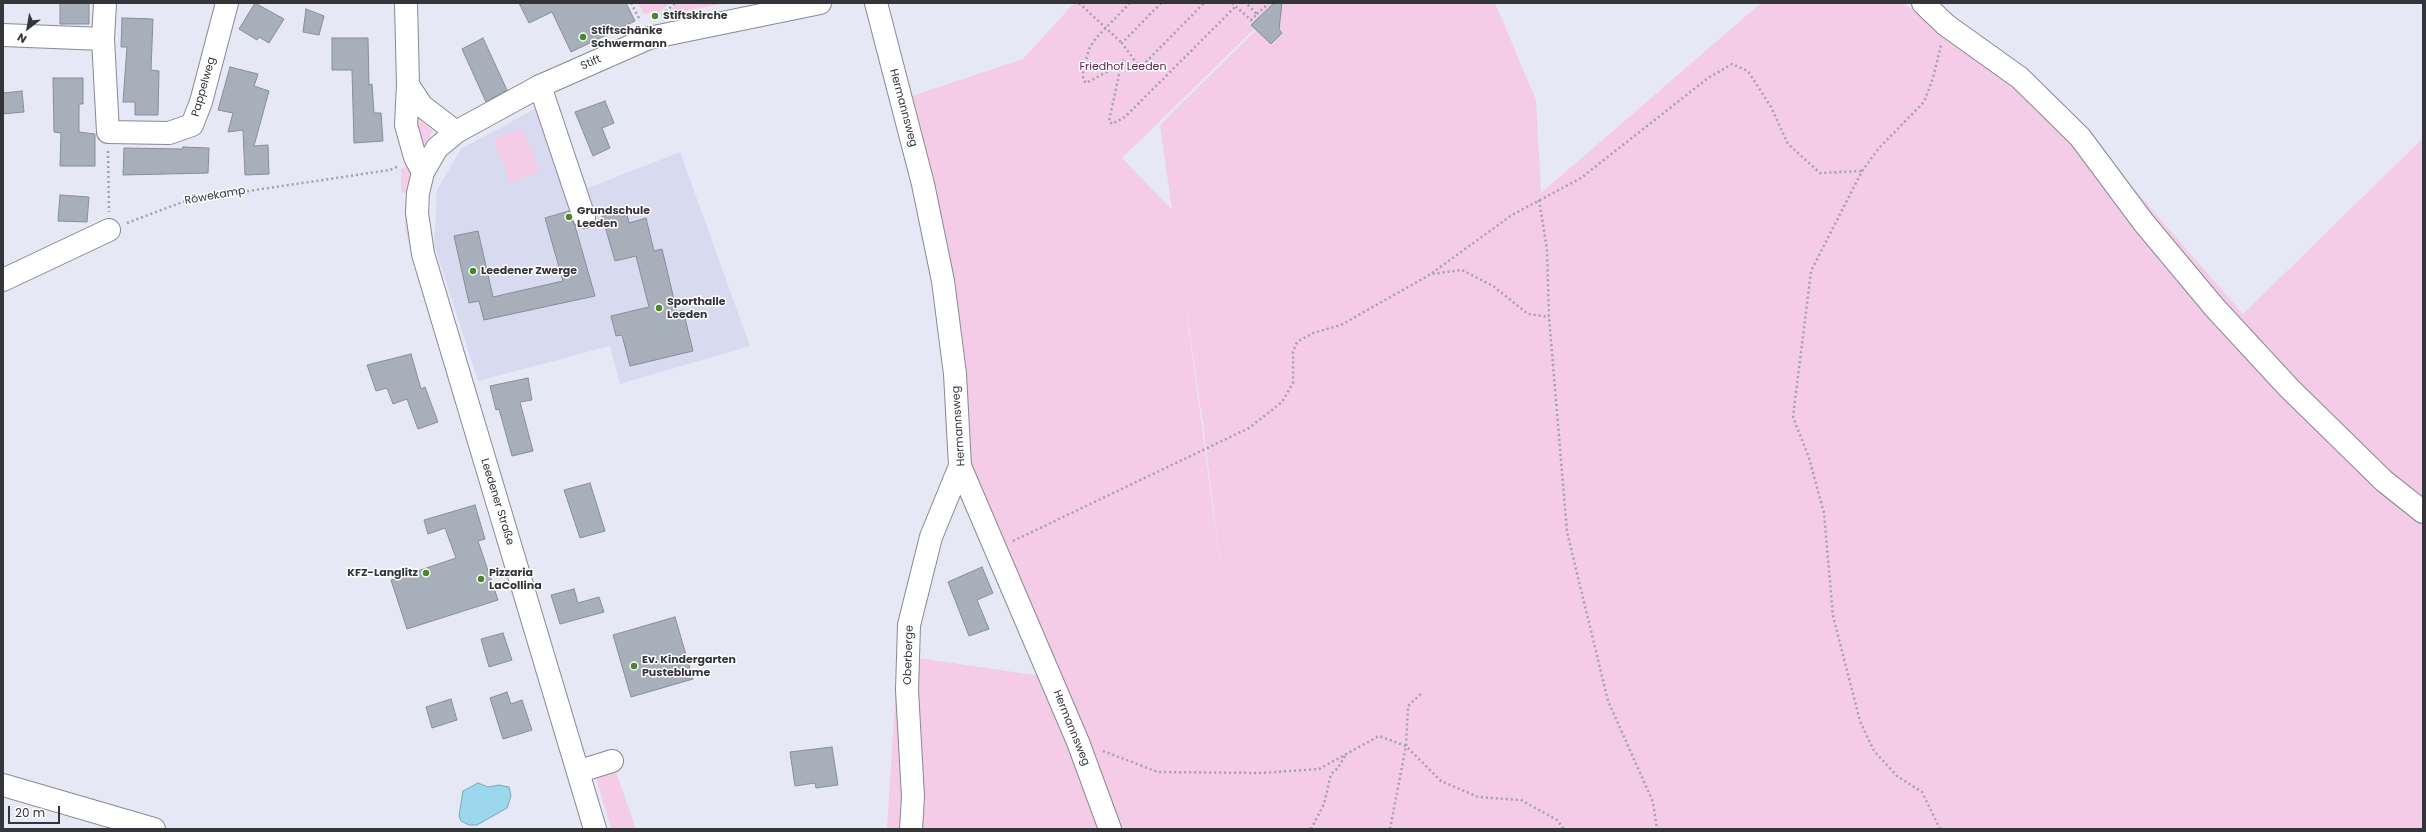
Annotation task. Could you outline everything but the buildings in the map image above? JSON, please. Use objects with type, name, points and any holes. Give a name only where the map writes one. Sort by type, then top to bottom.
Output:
[{"type":"street","points":[[105,3],[103,39],[108,132]]},
{"type":"street","name":"Pappelweg","points":[[108,132],[169,133],[192,125],[201,102],[227,3]]},
{"type":"street","points":[[406,3],[408,85],[406,125],[419,164]]},
{"type":"street","name":"Hermannsweg","points":[[876,3],[923,184],[943,281],[955,374],[960,466],[1078,742],[1110,829]]},
{"type":"street","points":[[1924,3],[1946,25],[2020,78],[2080,137],[2144,223],[2220,314],[2295,394],[2384,481],[2423,512]]},
{"type":"street","name":"Stift","points":[[419,164],[456,132],[540,86],[661,34],[813,4]]},
{"type":"street","points":[[3,35],[103,39]]},
{"type":"street","points":[[408,85],[422,106],[456,132]]},
{"type":"street","points":[[540,86],[584,217]]},
{"type":"street","name":"Leedener Straße","points":[[419,164],[417,213],[423,254],[580,770],[595,829]]},
{"type":"street","points":[[3,280],[109,230]]},
{"type":"street","name":"Oberberge","points":[[910,829],[912,797],[907,690],[909,625],[931,537],[960,466]]},
{"type":"street","points":[[580,770],[612,761]]},
{"type":"street","points":[[3,785],[154,829]]},
{"type":"path","points":[[1079,3],[1122,43],[1140,68],[1204,3]]},
{"type":"path","points":[[1130,3],[1105,28],[1090,47],[1083,68],[1083,79],[1086,83],[1116,67],[1130,55]]},
{"type":"path","points":[[1122,43],[1161,3]]},
{"type":"path","points":[[1232,3],[1251,20],[1269,3]]},
{"type":"path","points":[[1246,3],[1257,14]]},
{"type":"path","points":[[1125,59],[1120,70],[1116,97],[1109,121],[1112,124],[1125,117],[1236,6]]},
{"type":"path","points":[[1940,829],[1922,792],[1897,776],[1874,751],[1860,721],[1833,616],[1824,513],[1809,458],[1793,417],[1811,271],[1862,171],[1879,148],[1924,102],[1933,78],[1946,25]]},
{"type":"path","points":[[996,550],[1249,428],[1282,402],[1293,383],[1293,352],[1297,342],[1313,333],[1341,325],[1431,274],[1512,215],[1581,178],[1708,78],[1732,64],[1748,71],[1771,107],[1788,144],[1820,173],[1862,171]]},
{"type":"path","points":[[108,132],[109,230]]},
{"type":"path","name":"Röwekamp","points":[[109,230],[188,200],[390,170],[419,164]]},
{"type":"path","points":[[1539,200],[1548,249],[1549,317],[1567,532],[1608,701],[1654,802],[1657,829]]},
{"type":"path","points":[[1431,274],[1462,270],[1492,286],[1528,314],[1549,317]]},
{"type":"path","points":[[1390,829],[1406,746],[1408,706],[1422,693]]},
{"type":"path","points":[[1078,742],[1158,772],[1260,773],[1319,769],[1379,736],[1406,746],[1441,781],[1478,797],[1521,800],[1557,820],[1564,829]]},
{"type":"path","points":[[1311,829],[1324,804],[1331,774],[1338,768],[1347,754]]},
{"type":"shaded area","name":"Grundschule Leeden","points":[[553,99],[588,188],[680,152],[750,346],[620,384],[610,346],[478,381],[434,244],[437,190],[461,149]]},
{"type":"green space","points":[[638,3],[670,3],[656,15],[654,12],[644,14]]},
{"type":"green space","points":[[677,3],[725,3],[666,15]]},
{"type":"green space","name":"Friedhof Leeden","points":[[1074,3],[1281,3],[1122,158],[1172,210],[1160,125],[1283,3],[1495,3],[1536,100],[1541,193],[1761,3],[1903,3],[2093,142],[2243,314],[2423,138],[2423,829],[887,829],[898,655],[1041,676],[970,464],[909,97],[1023,59]],"holes":[[[1183,286],[1202,417],[1223,586]]]},
{"type":"green space","points":[[412,118],[417,118],[433,131],[422,149]]},
{"type":"green space","points":[[522,128],[540,171],[511,183],[493,139]]},
{"type":"green space","points":[[412,163],[414,173],[408,193],[403,193],[401,191],[401,169]]},
{"type":"green space","points":[[405,198],[408,199],[412,248],[410,249],[405,229]]},
{"type":"green space","points":[[615,769],[636,829],[611,829],[595,774]]},
{"type":"water","points":[[478,783],[488,787],[499,785],[509,787],[511,796],[507,808],[477,825],[469,825],[461,821],[459,816],[463,791]]},
{"type":"place","name":"Stiftskirche","points":[[655,16]]},
{"type":"place","name":"Stiftschänke Schwermann","points":[[583,37]]},
{"type":"place","name":"Grundschule Leeden","points":[[569,217]]},
{"type":"place","name":"Leedener Zwerge","points":[[473,271]]},
{"type":"place","name":"Sporthalle Leeden","points":[[659,308]]},
{"type":"place","name":"KFZ-Langlitz","points":[[426,573]]},
{"type":"place","name":"Pizzaria LaCollina","points":[[481,579]]},
{"type":"place","name":"Ev. Kindergarten Pusteblume","points":[[634,666]]}]
